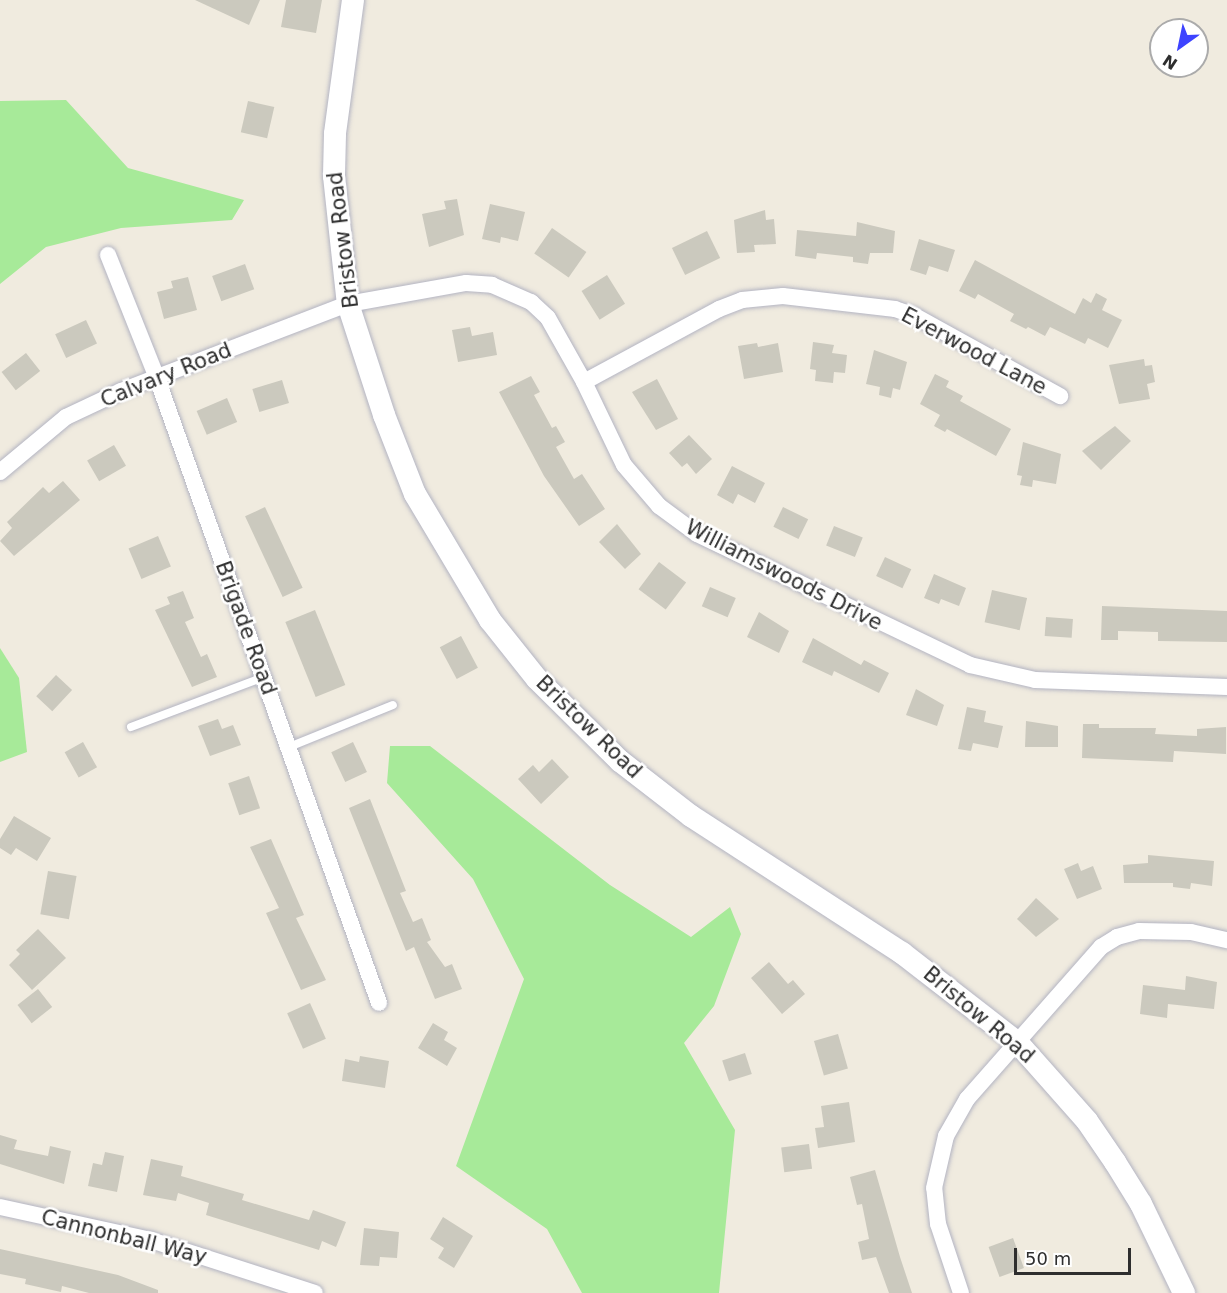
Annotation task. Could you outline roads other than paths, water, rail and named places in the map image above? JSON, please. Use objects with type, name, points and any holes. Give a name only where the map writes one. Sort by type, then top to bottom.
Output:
[{"type":"main road","name":"Bristow Road","points":[[353,0],[335,134],[334,176],[348,304],[381,406],[415,494],[490,620],[537,679],[638,775],[691,816],[902,953],[1018,1043],[1088,1121],[1141,1204],[1184,1293]]},
{"type":"street","name":"Brigade Road","points":[[108,255],[157,378],[290,747],[379,1003]]},
{"type":"street","name":"Williamswoods Drive","points":[[348,304],[466,282],[492,285],[531,302],[548,318],[584,382],[624,465],[659,506],[679,522],[943,655],[1035,680],[1227,687]]},
{"type":"street","name":"Everwood Lane","points":[[584,382],[719,309],[742,300],[783,296],[895,309],[915,316],[1060,396]]},
{"type":"street","name":"Calvary Road","points":[[0,472],[66,417],[157,378],[348,304]]},
{"type":"street","points":[[961,1293],[938,1224],[937,1167],[955,1114],[1101,947],[1117,937],[1139,931],[1191,933],[1227,940]]},
{"type":"street","name":"Cannonball Way","points":[[0,1207],[151,1240],[315,1293]]},
{"type":"lane","points":[[131,727],[264,677]]},
{"type":"lane","points":[[290,747],[393,705]]}]
